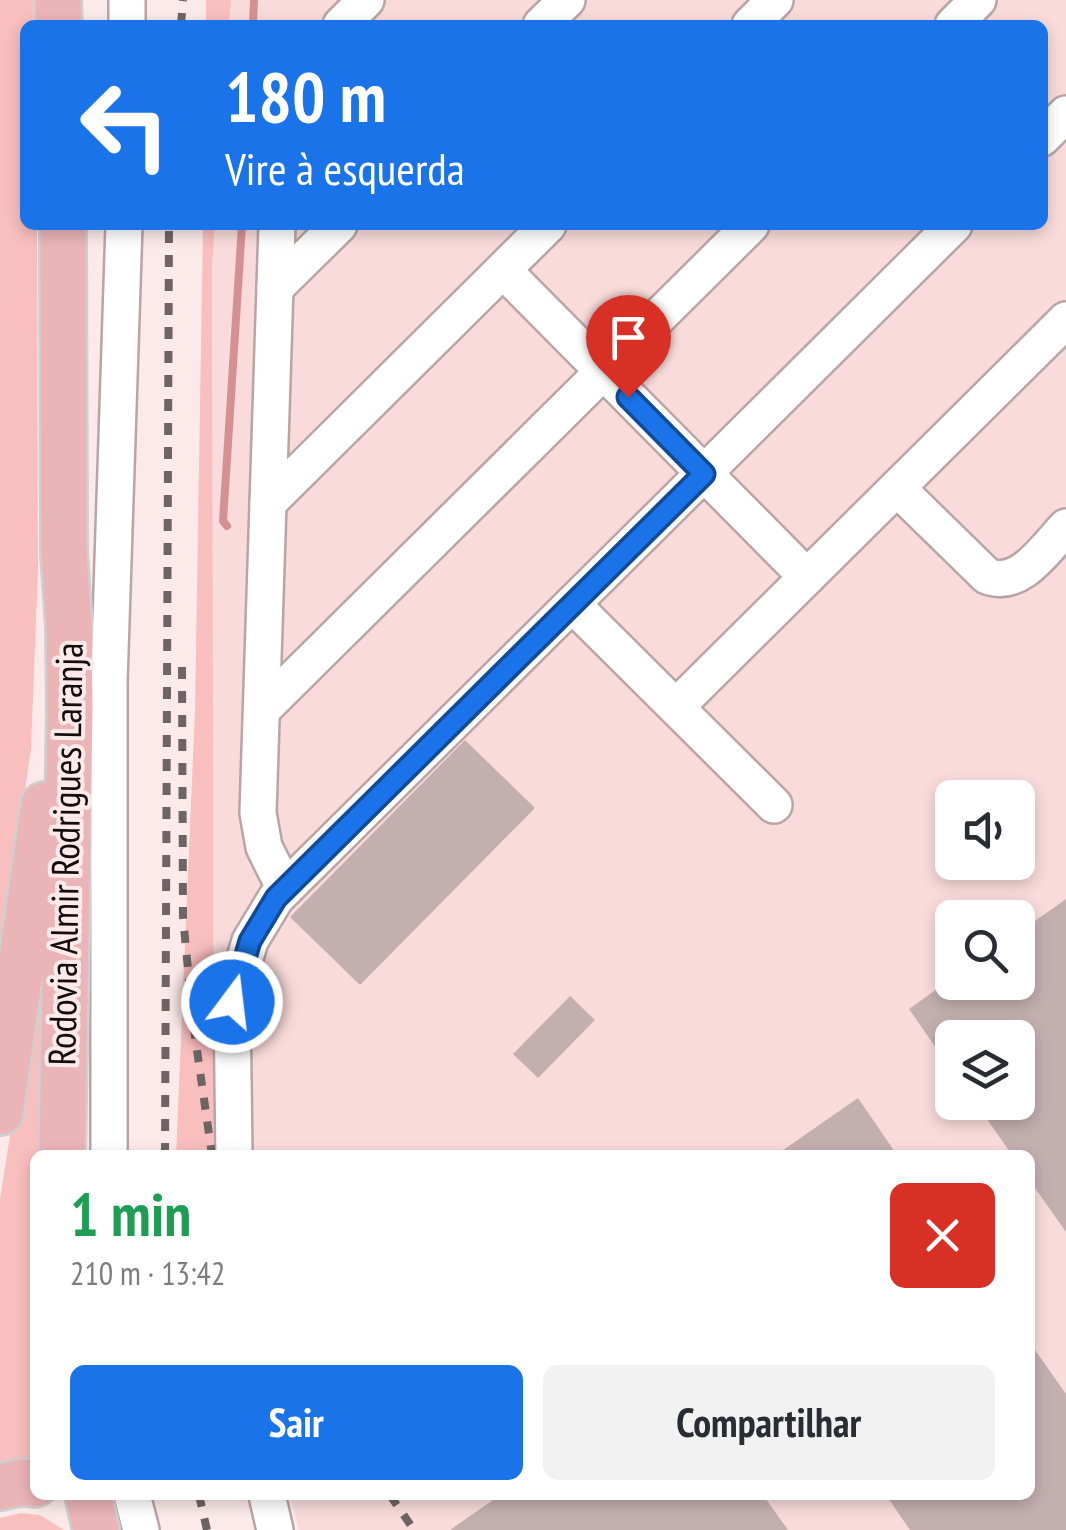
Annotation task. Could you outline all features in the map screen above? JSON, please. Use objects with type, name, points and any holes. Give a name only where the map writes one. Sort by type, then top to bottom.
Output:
[{"type":"main road","name":"Rodovia Almir Rodrigues Laranja","points":[[62,1150],[70,724],[64,554],[63,230]]},
{"type":"main road","name":"Rodovia Almir Rodrigues Laranja","points":[[0,1112],[45,798],[64,554]]},
{"type":"main road","points":[[0,1487],[30,1483]]},
{"type":"street","points":[[346,20],[366,0]]},
{"type":"street","points":[[547,20],[567,0]]},
{"type":"street","points":[[755,20],[775,0]]},
{"type":"street","points":[[958,20],[978,0]]},
{"type":"street","points":[[1048,132],[1066,114]]},
{"type":"street","points":[[110,1150],[108,682],[124,230]]},
{"type":"street","points":[[277,230],[260,831],[271,867],[285,889]]},
{"type":"street","points":[[275,288],[334,230]]},
{"type":"street","points":[[268,503],[543,230]]},
{"type":"street","points":[[262,710],[746,230]]},
{"type":"street","points":[[234,1150],[232,1002],[250,941],[276,898],[949,230]]},
{"type":"street","points":[[503,270],[807,577]]},
{"type":"street","points":[[676,707],[1066,320]]},
{"type":"street","points":[[897,488],[986,576],[995,579],[1018,576],[1066,527]]},
{"type":"street","points":[[572,604],[774,804]]},
{"type":"street","points":[[133,1500],[141,1530]]},
{"type":"street","points":[[268,1500],[275,1530]]},
{"type":"shaded area","points":[[0,0],[33,0],[34,20],[20,20],[20,230],[37,230],[38,569],[31,749],[0,958]]},
{"type":"shaded area","points":[[206,0],[231,0],[229,20],[206,20]]},
{"type":"shaded area","points":[[231,0],[1066,0],[1066,1530],[299,1530],[291,1500],[1035,1500],[1035,1150],[214,1150],[215,230],[1048,230],[1048,20],[229,20]]},
{"type":"shaded area","points":[[203,230],[215,230],[214,1150],[176,1150],[195,711]]},
{"type":"shaded area","points":[[43,928],[46,1150],[30,1150],[30,1471],[0,1466],[0,1199]]},
{"type":"shaded area","points":[[21,1513],[40,1515],[64,1530],[0,1530],[0,1518]]},
{"type":"building","points":[[465,740],[535,808],[360,985],[290,917]]},
{"type":"building","points":[[1066,899],[1066,1232],[1035,1188],[1035,1150],[1009,1150],[988,1120],[1035,1120],[1035,1020],[935,1020],[935,1046],[909,1009],[935,991],[935,1000],[1035,1000],[1035,921]]},
{"type":"building","points":[[570,996],[595,1020],[538,1078],[513,1054]]},
{"type":"building","points":[[858,1098],[894,1150],[783,1150]]},
{"type":"building","points":[[1035,1350],[1066,1394],[1066,1530],[910,1530],[889,1500],[1035,1500]]},
{"type":"building","points":[[493,1500],[767,1500],[788,1530],[450,1530]]},
{"type":"waterway","points":[[253,20],[254,0]]},
{"type":"waterway","points":[[227,526],[223,521],[242,230]]},
{"type":"railway","points":[[181,20],[183,0]]},
{"type":"railway","points":[[165,1150],[169,230]]},
{"type":"railway","points":[[182,667],[183,917],[211,1150]]},
{"type":"railway","points":[[200,1500],[207,1530]]},
{"type":"railway","points":[[393,1500],[414,1530]]},
{"type":"route","points":[[232,1002],[250,941],[276,898],[704,474],[628,397]]}]
